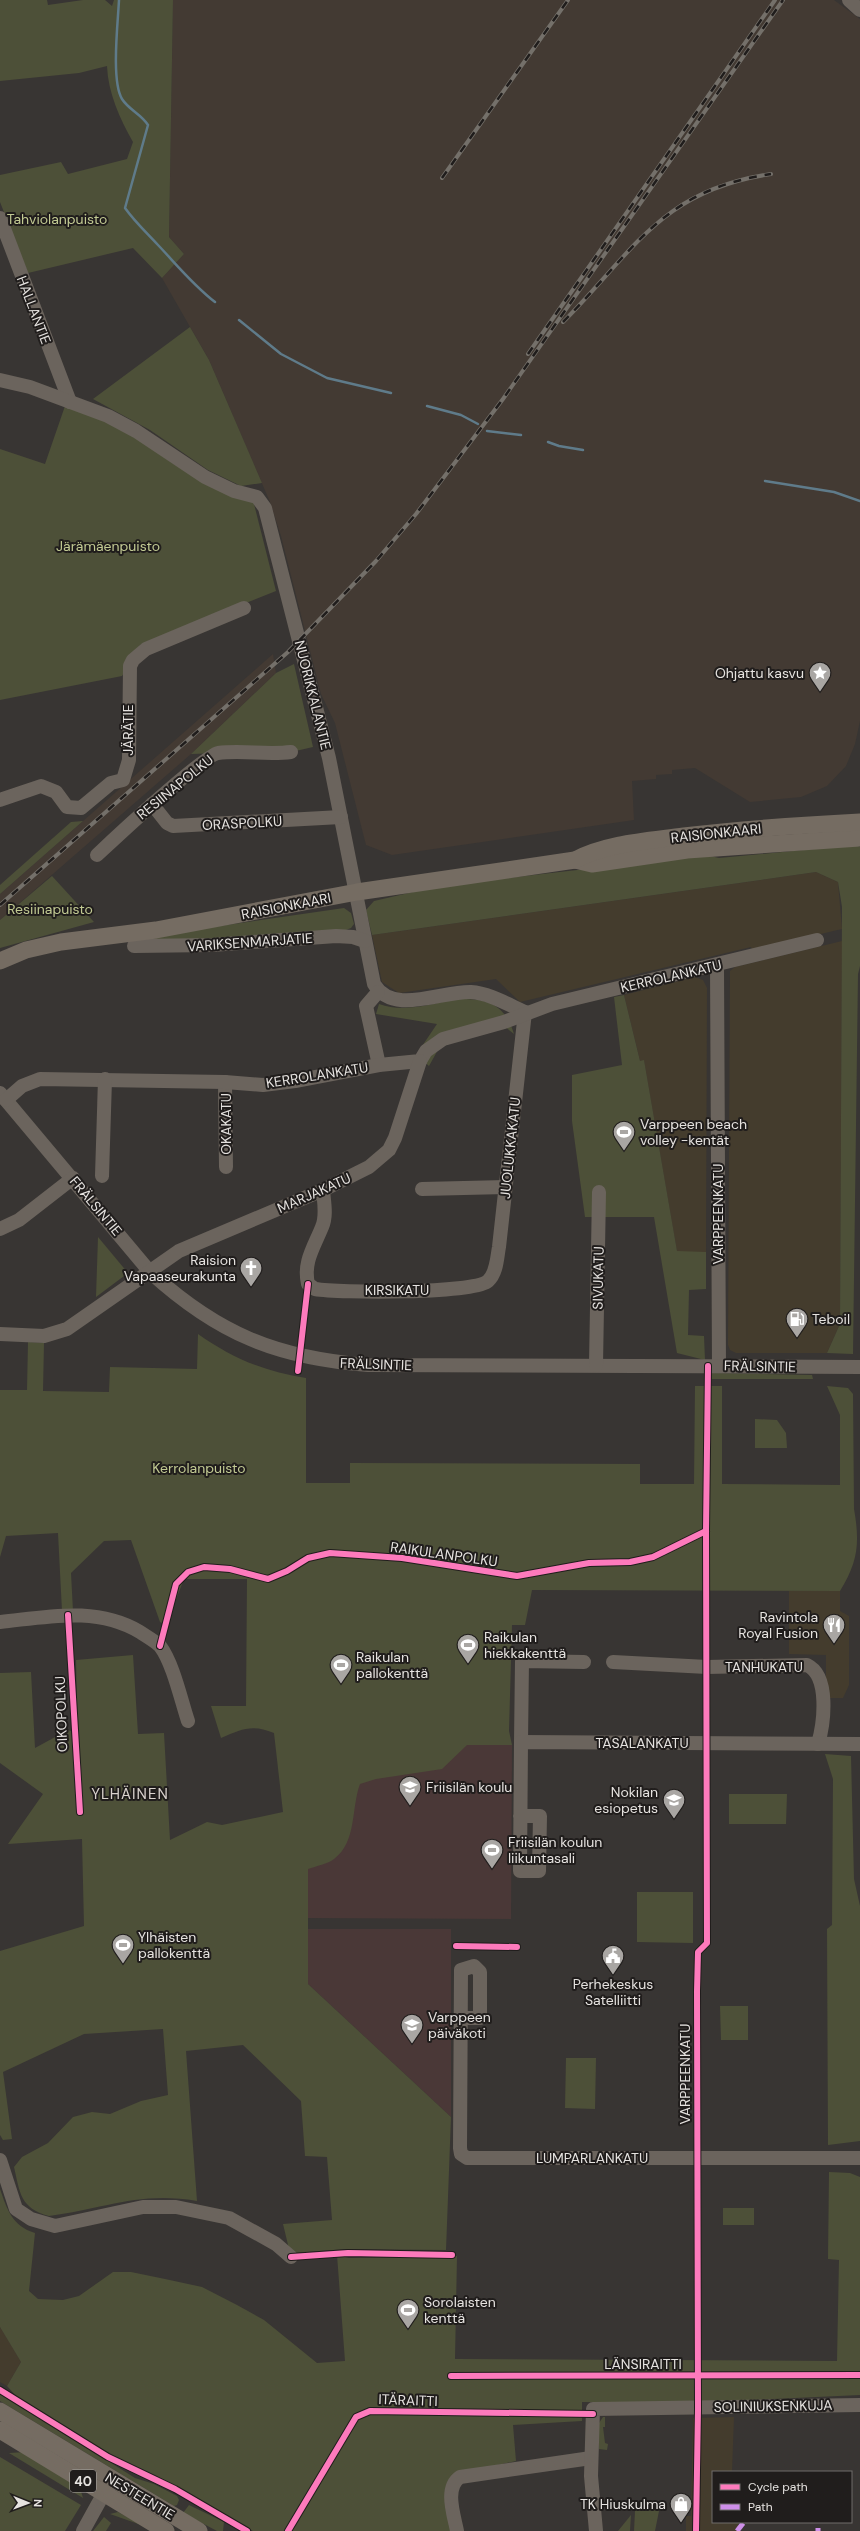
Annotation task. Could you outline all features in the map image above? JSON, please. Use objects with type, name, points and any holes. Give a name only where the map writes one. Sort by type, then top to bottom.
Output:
[{"type":"main road","name":"RAISIONKAARI","points":[[0,961],[45,945],[156,930],[357,892],[575,860],[592,851],[663,839],[798,825],[860,822]]},
{"type":"main road","name":"RAISIONKAARI","points":[[575,860],[592,864],[680,851],[860,838]]},
{"type":"main road","name":"NESTEENTIE","points":[[0,2410],[199,2531]]},
{"type":"main road","name":"NESTEENTIE","points":[[0,2430],[166,2531]]},
{"type":"street","points":[[849,0],[860,10]]},
{"type":"street","name":"HALLANTIE","points":[[0,218],[70,402]]},
{"type":"street","points":[[0,380],[30,387],[70,402]]},
{"type":"street","name":"NUORIKKALANTIE","points":[[70,402],[122,424],[225,487],[253,495],[260,500],[265,508],[288,593],[329,758],[357,892]]},
{"type":"street","name":"JÄRÄTIE","points":[[0,800],[41,786],[56,792],[67,807],[80,808],[111,783],[123,780],[128,760],[128,678],[132,660],[146,649],[244,608]]},
{"type":"street","name":"RESIINAPOLKU","points":[[97,855],[152,804],[216,753],[273,754],[291,752]]},
{"type":"street","name":"ORASPOLKU","points":[[152,804],[167,823],[173,826],[341,817]]},
{"type":"street","points":[[357,892],[371,975],[378,992],[390,998],[404,1000],[463,993],[478,993],[525,1012]]},
{"type":"street","name":"VARIKSENMARJATIE","points":[[134,946],[212,946],[336,936],[353,937],[366,941]]},
{"type":"street","name":"KERROLANKATU","points":[[3,1097],[32,1081],[105,1080],[225,1082],[247,1084],[279,1083],[379,1065],[420,1061],[426,1051],[443,1039],[504,1022],[525,1012],[602,992],[717,966],[817,940]]},
{"type":"street","name":"VARPPEENKATU","points":[[717,966],[718,1366]]},
{"type":"street","points":[[378,992],[366,1006],[379,1065]]},
{"type":"street","name":"JUOLUKKAKATU","points":[[488,1282],[494,1272],[497,1260],[525,1012]]},
{"type":"street","name":"MARJAKATU","points":[[0,1334],[31,1337],[56,1334],[78,1322],[179,1252],[323,1190],[369,1167],[389,1150],[400,1124],[420,1061]]},
{"type":"street","points":[[102,1176],[105,1080]]},
{"type":"street","name":"OKAKATU","points":[[225,1082],[226,1167]]},
{"type":"street","name":"FRÄLSINTIE","points":[[3,1097],[73,1178],[150,1272],[188,1305],[207,1318],[248,1339],[301,1357],[324,1362],[368,1365],[860,1367]]},
{"type":"street","points":[[0,1229],[19,1220],[73,1178]]},
{"type":"street","points":[[422,1189],[506,1187]]},
{"type":"street","name":"KIRSIKATU","points":[[323,1190],[325,1215],[322,1227],[307,1262],[308,1284],[315,1289],[411,1291],[478,1286],[488,1282]]},
{"type":"street","name":"SIVUKATU","points":[[596,1365],[599,1192]]},
{"type":"street","points":[[0,1622],[68,1615],[92,1615],[114,1619],[130,1626],[160,1646],[188,1721]]},
{"type":"street","points":[[520,1816],[522,1661],[584,1662]]},
{"type":"street","name":"TANHUKATU","points":[[613,1662],[706,1667],[807,1665],[814,1668],[822,1687],[818,1744]]},
{"type":"street","name":"TASALANKATU","points":[[521,1742],[860,1744]]},
{"type":"street","name":"LUMPARLANKATU","points":[[460,2018],[460,2148],[461,2154],[467,2158],[860,2158]]},
{"type":"street","points":[[0,2160],[16,2209],[31,2219],[56,2226],[143,2207],[176,2207],[229,2218],[276,2244],[291,2257]]},
{"type":"street","name":"SOLINIUKSENKUJA","points":[[596,2531],[591,2458],[593,2409],[860,2405]]},
{"type":"street","points":[[457,2531],[451,2496],[455,2483],[460,2477],[591,2458]]},
{"type":"street","points":[[82,2531],[112,2478]]},
{"type":"shaded area","points":[[173,0],[834,0],[860,19],[860,721],[855,744],[846,766],[827,786],[801,797],[750,802],[695,768],[672,770],[672,774],[656,775],[656,779],[632,781],[634,820],[392,855],[366,845],[335,723],[321,694],[281,536],[270,502],[209,360],[162,278],[184,254],[169,237]]},
{"type":"shaded area","points":[[273,654],[276,673],[191,754],[0,920],[0,894]]},
{"type":"shaded area","points":[[816,872],[838,882],[842,929],[752,950],[751,947],[520,1002],[496,979],[399,993],[382,982],[372,935]]},
{"type":"shaded area","points":[[842,941],[840,1324],[827,1353],[736,1353],[730,1350],[728,1345],[730,971],[735,967]]},
{"type":"shaded area","points":[[695,977],[703,980],[707,988],[706,1252],[677,1252],[644,1061],[640,1061],[624,995]]},
{"type":"shaded area","points":[[789,1591],[840,1591],[840,1611],[849,1616],[849,1685],[843,1698],[826,1698],[826,1655],[789,1654]]},
{"type":"shaded area","name":"Friisilän koulu","points":[[308,1745],[512,1745],[511,1919],[308,1918]]},
{"type":"shaded area","name":"Varppeen päiväkoti","points":[[308,1929],[451,1929],[451,2117],[308,1984]]},
{"type":"shaded area","points":[[0,2327],[21,2362],[7,2386],[0,2382]]},
{"type":"shaded area","points":[[734,2417],[732,2471],[712,2471],[712,2523],[738,2523],[738,2531],[686,2531],[686,2516],[691,2516],[693,2418]]},
{"type":"green space","name":"Tahviolanpuisto","points":[[0,0],[47,0],[48,5],[83,0],[105,0],[112,6],[114,0],[173,0],[169,237],[184,254],[162,278],[133,248],[28,273],[0,202],[0,175],[61,162],[68,174],[127,159],[133,142],[112,96],[107,66],[79,73],[0,81]]},
{"type":"green space","points":[[190,327],[209,360],[262,483],[241,486],[208,470],[150,430],[93,399]]},
{"type":"green space","name":"Järämäenpuisto","points":[[65,406],[104,420],[134,436],[172,463],[229,493],[253,500],[276,591],[140,645],[122,676],[0,700],[0,449],[45,464]]},
{"type":"green space","points":[[294,664],[313,747],[274,756],[222,753],[191,754],[276,673]]},
{"type":"green space","points":[[83,821],[0,894],[0,885],[71,822]]},
{"type":"green space","points":[[855,845],[860,847],[860,966],[858,974],[853,1354],[827,1353],[840,1324],[842,907],[838,882],[816,872],[372,935],[366,910],[374,901],[439,886],[706,855],[719,858]]},
{"type":"green space","name":"Resiinapuisto","points":[[52,876],[94,922],[0,948],[0,920]]},
{"type":"green space","points":[[344,908],[351,913],[354,924],[351,928],[341,932],[173,942],[117,941]]},
{"type":"green space","points":[[624,995],[640,1061],[644,1060],[677,1251],[706,1252],[706,1289],[689,1290],[688,1335],[704,1336],[705,1360],[677,1353],[654,1217],[585,1217],[572,1121],[572,1075],[622,1065],[614,997]]},
{"type":"green space","points":[[456,999],[485,1001],[493,1004],[505,1015],[514,1034],[504,1026],[497,1025],[439,1048],[429,1066],[416,1055],[437,1024],[376,1014],[379,1004],[388,1007],[408,1008]]},
{"type":"green space","points":[[98,1237],[128,1273],[96,1297]]},
{"type":"green space","name":"Kerrolanpuisto","points":[[198,1334],[223,1350],[249,1363],[277,1372],[306,1378],[306,1483],[350,1483],[350,1463],[640,1464],[640,1484],[694,1484],[695,1386],[722,1386],[722,1484],[840,1485],[840,1415],[827,1386],[848,1388],[853,1394],[854,1509],[857,1542],[851,1571],[840,1591],[532,1590],[525,1625],[512,1625],[509,1731],[512,1745],[467,1745],[442,1769],[376,1779],[360,1784],[350,1834],[341,1852],[331,1861],[308,1869],[308,1984],[451,2117],[446,2250],[346,2249],[295,2253],[289,2249],[283,2224],[332,2220],[327,2157],[305,2156],[301,2101],[243,2045],[186,2051],[197,2201],[176,2198],[157,2198],[122,2202],[49,2216],[39,2213],[27,2204],[20,2192],[14,2167],[22,2157],[48,2143],[73,2117],[92,2112],[110,2114],[141,2101],[168,2095],[163,2029],[84,2034],[3,2072],[12,2139],[3,2140],[0,2135],[0,1951],[84,1926],[82,1839],[8,1844],[43,1794],[0,1763],[0,1673],[31,1672],[35,1748],[68,1730],[71,1731],[78,1763],[76,1660],[133,1655],[138,1734],[164,1733],[170,1840],[207,1822],[222,1825],[283,1812],[274,1733],[253,1728],[241,1730],[221,1738],[211,1706],[246,1706],[247,1579],[184,1579],[166,1625],[160,1622],[131,1540],[104,1541],[71,1573],[73,1611],[62,1611],[58,1533],[6,1536],[0,1557],[0,1390],[27,1390],[28,1342],[44,1343],[43,1391],[109,1392],[110,1367],[197,1369]]},
{"type":"green space","points":[[712,1373],[812,1375],[813,1379],[712,1379]]},
{"type":"green space","points":[[755,1419],[777,1420],[786,1433],[787,1448],[755,1448]]},
{"type":"green space","points":[[825,1754],[851,1756],[854,1879],[860,1906],[860,2141],[828,2145],[827,1929],[832,1925],[833,1779]]},
{"type":"green space","points":[[729,1794],[787,1794],[786,1824],[729,1824]]},
{"type":"green space","points":[[637,1892],[693,1892],[693,1943],[637,1942]]},
{"type":"green space","points":[[720,2006],[748,2006],[748,2040],[721,2040]]},
{"type":"green space","points":[[566,2058],[596,2058],[595,2109],[565,2108]]},
{"type":"green space","points":[[829,2172],[850,2173],[860,2177],[860,2395],[688,2403],[582,2402],[582,2421],[513,2425],[516,2461],[457,2474],[453,2531],[253,2531],[157,2476],[107,2452],[17,2397],[7,2386],[21,2362],[0,2327],[0,2189],[8,2210],[12,2216],[21,2226],[35,2233],[29,2291],[38,2299],[63,2300],[79,2296],[113,2272],[131,2272],[202,2287],[264,2320],[317,2363],[345,2361],[337,2255],[349,2258],[457,2256],[455,2359],[837,2361],[839,2260],[828,2259]]},
{"type":"green space","points":[[723,2208],[754,2208],[754,2225],[723,2225]]},
{"type":"green space","points":[[0,2393],[135,2478],[154,2484],[177,2496],[179,2500],[177,2505],[174,2506],[0,2401]]},
{"type":"green space","points":[[603,2417],[605,2417],[605,2427],[603,2427],[605,2443],[608,2444],[607,2450],[599,2449],[599,2423]]},
{"type":"green space","points":[[25,2452],[80,2488],[83,2498],[9,2453]]},
{"type":"green space","points":[[0,2457],[81,2505],[65,2531],[0,2531]]},
{"type":"green space","points":[[189,2505],[224,2522],[223,2531],[217,2531],[183,2513]]},
{"type":"green space","points":[[655,2507],[659,2511],[655,2531],[634,2531],[635,2511],[639,2508]]},
{"type":"green space","points":[[118,2512],[144,2526],[110,2514]]},
{"type":"green space","points":[[631,2515],[630,2531],[618,2531]]},
{"type":"green space","points":[[104,2517],[111,2523],[106,2531],[93,2531]]},
{"type":"waterway","points":[[119,0],[116,51],[119,90],[125,103],[148,125],[125,208],[185,275],[215,302]]},
{"type":"waterway","points":[[239,320],[281,354],[327,378],[391,393]]},
{"type":"waterway","points":[[427,406],[461,415],[478,424]]},
{"type":"waterway","points":[[487,431],[521,435]]},
{"type":"waterway","points":[[548,442],[559,446],[583,450]]},
{"type":"waterway","points":[[765,481],[834,492],[860,501]]},
{"type":"railway","points":[[442,178],[568,0]]},
{"type":"railway","points":[[528,354],[775,0]]},
{"type":"railway","points":[[0,905],[288,652],[376,561],[416,514],[503,399],[783,0]]},
{"type":"railway","points":[[563,322],[631,248],[652,227],[676,209],[702,194],[733,182],[771,174]]},
{"type":"marked path","points":[[737,2531],[743,2523]]},
{"type":"cycle path","points":[[298,1371],[308,1284]]},
{"type":"cycle path","points":[[696,2531],[698,2409],[697,1991],[698,1952],[707,1943],[706,1531],[708,1366]]},
{"type":"cycle path","name":"RAIKULANPOLKU","points":[[160,1646],[176,1584],[188,1572],[204,1567],[230,1569],[268,1579],[287,1571],[308,1558],[330,1553],[402,1558],[517,1576],[589,1563],[630,1562],[653,1557],[706,1531]]},
{"type":"cycle path","name":"OIKOPOLKU","points":[[68,1615],[80,1812]]},
{"type":"cycle path","points":[[456,1946],[517,1947]]},
{"type":"cycle path","points":[[291,2257],[348,2253],[452,2255]]},
{"type":"cycle path","name":"LÄNSIRAITTI","points":[[451,2376],[860,2375]]},
{"type":"cycle path","points":[[0,2390],[108,2457],[175,2489],[247,2531]]},
{"type":"cycle path","name":"ITÄRAITTI","points":[[288,2531],[356,2417],[370,2411],[593,2414]]},
{"type":"place","name":"Ohjattu kasvu","points":[[820,692]]},
{"type":"place","name":"Varppeen beach volley -kentät","points":[[624,1152]]},
{"type":"place","name":"Raision Vapaaseurakunta","points":[[251,1288]]},
{"type":"place","name":"Teboil","points":[[797,1338]]},
{"type":"place","name":"Ravintola Royal Fusion","points":[[834,1644]]},
{"type":"place","name":"Raikulan hiekkakenttä","points":[[468,1664]]},
{"type":"place","name":"Raikulan pallokenttä","points":[[341,1684]]},
{"type":"place","name":"Friisilän koulu","points":[[410,1806]]},
{"type":"place","name":"Nokilan esiopetus","points":[[674,1820]]},
{"type":"place","name":"Friisilän koulun liikuntasali","points":[[492,1870]]},
{"type":"place","name":"Ylhäisten pallokenttä","points":[[123,1964]]},
{"type":"place","name":"Perhekeskus Satelliitti","points":[[613,1976]]},
{"type":"place","name":"Varppeen päiväkoti","points":[[412,2044]]},
{"type":"place","name":"Sorolaisten kenttä","points":[[408,2330]]},
{"type":"place","name":"TK Hiuskulma","points":[[681,2524]]},
{"type":"district","name":"YLHÄINEN","points":[[130,1794]]}]
